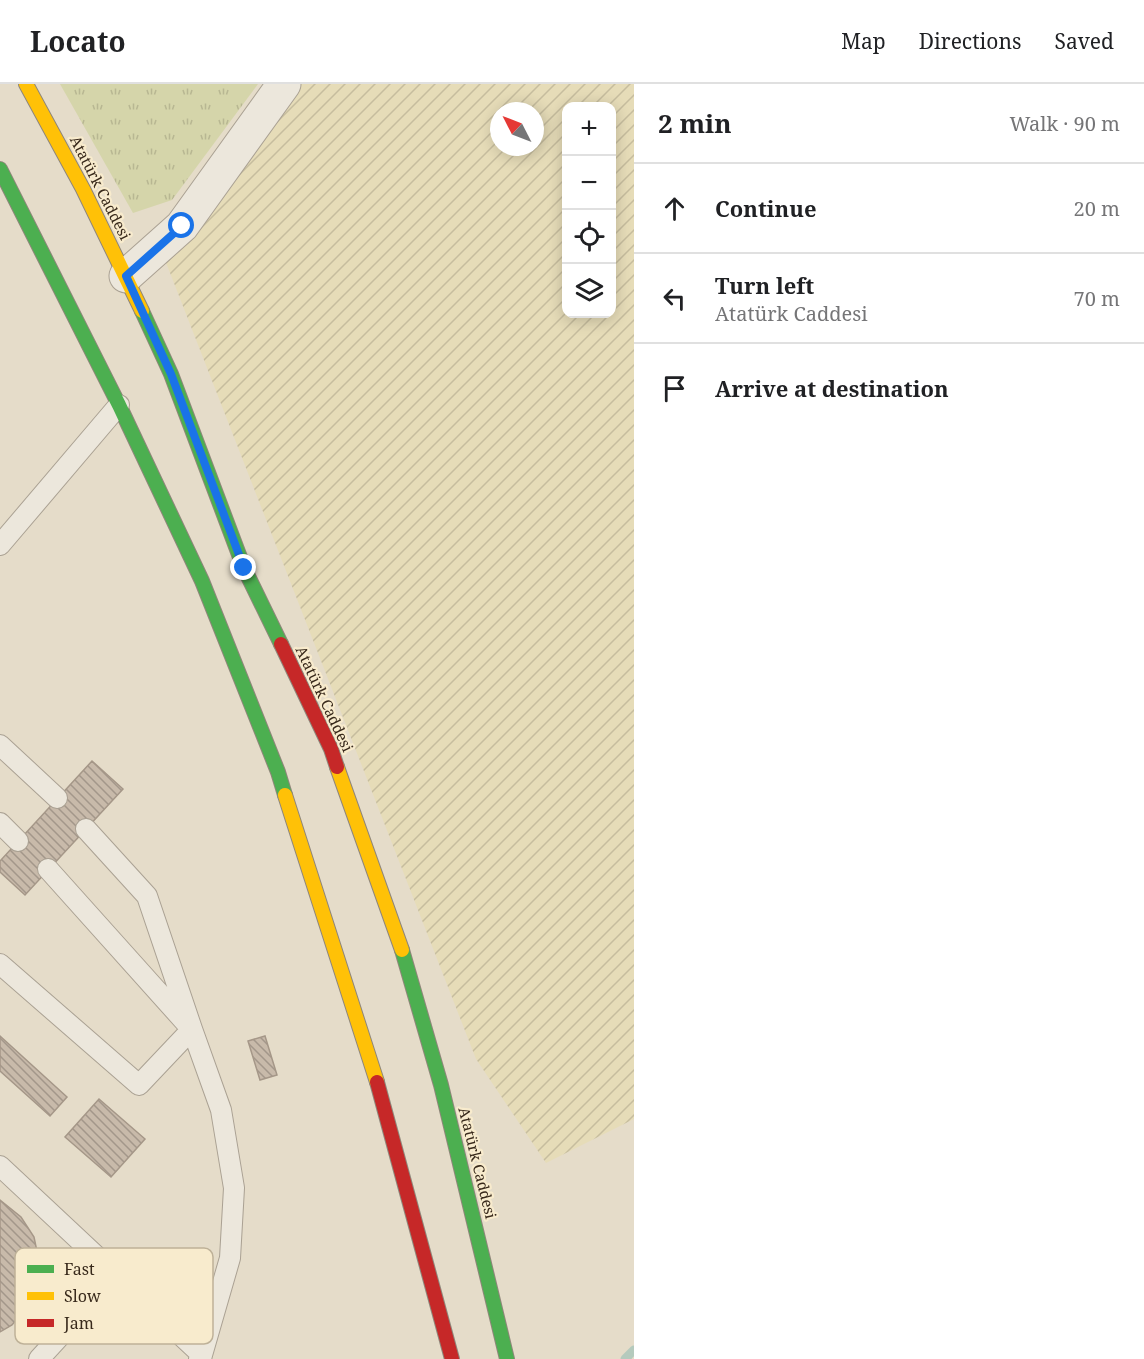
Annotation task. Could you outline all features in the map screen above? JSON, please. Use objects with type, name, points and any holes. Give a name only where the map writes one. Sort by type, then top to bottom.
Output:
[{"type":"main road","name":"Atatürk Caddesi","points":[[26,84],[83,189],[171,374],[244,568],[331,749],[403,953],[441,1085],[507,1359]]},
{"type":"main road","points":[[0,170],[119,405],[202,581],[278,772],[383,1101],[452,1359]]},
{"type":"street","points":[[126,276],[182,226],[284,84]]},
{"type":"lane","points":[[0,544],[119,405]]},
{"type":"lane","points":[[0,745],[57,798]]},
{"type":"lane","points":[[0,823],[18,841]]},
{"type":"lane","points":[[86,829],[147,896],[221,1110],[234,1188],[230,1258],[213,1317]]},
{"type":"lane","points":[[48,869],[192,1029]]},
{"type":"lane","points":[[0,964],[139,1085],[192,1029]]},
{"type":"lane","points":[[0,1166],[87,1248]]},
{"type":"lane","points":[[39,1359],[53,1344]]},
{"type":"lane","points":[[187,1344],[201,1358]]},
{"type":"shaded area","points":[[288,84],[634,84],[634,1119],[546,1163],[476,1059],[165,260]]},
{"type":"green space","points":[[60,84],[258,84],[172,200],[133,213]]},
{"type":"building","points":[[92,761],[123,789],[25,895],[0,872],[0,861]]},
{"type":"building","points":[[0,1036],[67,1097],[50,1116],[0,1071]]},
{"type":"building","points":[[265,1036],[277,1075],[260,1080],[248,1041]]},
{"type":"building","points":[[99,1099],[145,1139],[111,1177],[65,1137]]},
{"type":"building","points":[[0,1200],[21,1217],[34,1237],[36,1248],[15,1248],[15,1321],[0,1332]]},
{"type":"waterway","points":[[625,1359],[634,1350]]},
{"type":"traffic: fast","points":[[0,169],[119,405],[202,581],[285,795]]},
{"type":"traffic: fast","points":[[142,311],[171,374],[244,568],[281,644]]},
{"type":"traffic: fast","points":[[402,950],[441,1085],[507,1359]]},
{"type":"traffic: slow","points":[[26,84],[83,189],[142,311]]},
{"type":"traffic: slow","points":[[337,767],[402,950]]},
{"type":"traffic: slow","points":[[285,795],[377,1082]]},
{"type":"traffic: jam","points":[[281,644],[331,749],[337,767]]},
{"type":"traffic: jam","points":[[377,1082],[452,1359]]},
{"type":"route","points":[[182,226],[126,276],[171,374],[244,568]]}]
